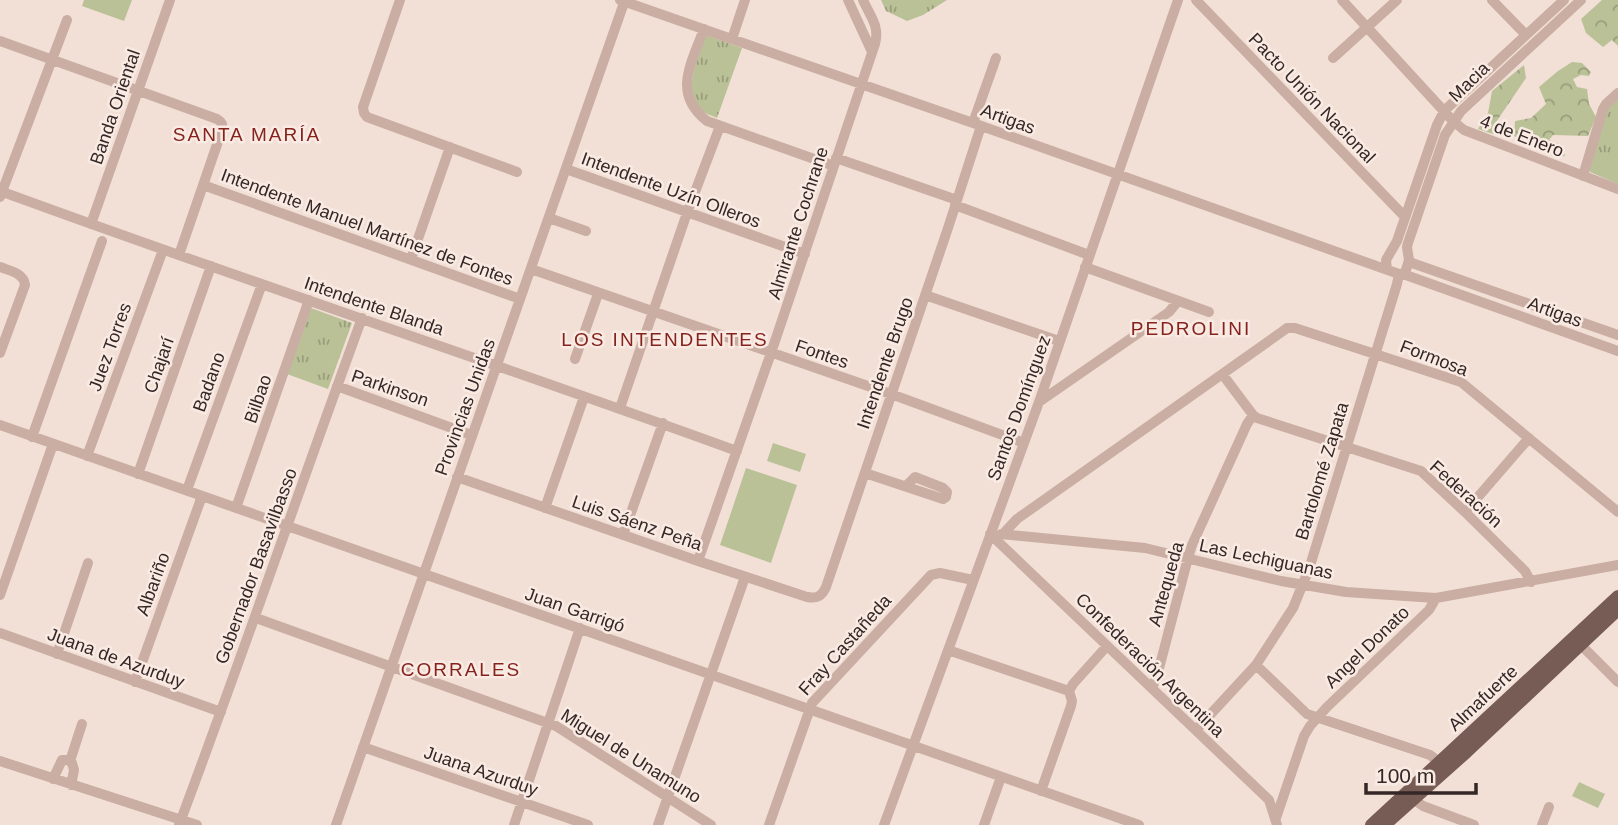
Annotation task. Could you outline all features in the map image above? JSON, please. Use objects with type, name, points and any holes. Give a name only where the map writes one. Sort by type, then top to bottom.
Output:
[{"type":"main road","name":"Almafuerte","points":[[1371,825],[1618,596]]},
{"type":"main road","name":"Almafuerte","points":[[1385,825],[1618,610]]},
{"type":"street","name":"Banda Oriental","points":[[91,224],[170,0]]},
{"type":"street","points":[[401,0],[363,113],[517,172]]},
{"type":"street","points":[[732,39],[745,0]]},
{"type":"street","points":[[848,0],[872,52]]},
{"type":"street","name":"Almirante Cochrane","points":[[698,561],[872,52],[877,32],[863,0]]},
{"type":"street","name":"Santos Domínguez","points":[[884,825],[1039,402],[1178,0]]},
{"type":"street","name":"Pacto Unión Nacional","points":[[1195,0],[1405,217]]},
{"type":"street","name":"4 de Enero","points":[[1342,0],[1464,130],[1618,189]]},
{"type":"street","points":[[1333,58],[1397,0]]},
{"type":"street","points":[[1492,0],[1526,36]]},
{"type":"street","name":"Macia","points":[[1392,248],[1397,241],[1444,111],[1564,0]]},
{"type":"street","name":"Macia","points":[[1409,257],[1407,247],[1412,231],[1445,135],[1453,121],[1581,0]]},
{"type":"street","name":"Artigas","points":[[622,1],[1387,270]]},
{"type":"street","name":"Provincias Unidas","points":[[336,825],[549,218],[622,1]]},
{"type":"street","points":[[1,193],[67,20]]},
{"type":"street","points":[[704,29],[687,75],[687,92],[695,110],[707,121],[956,202],[1089,255]]},
{"type":"street","points":[[0,41],[217,119],[223,125],[179,255]]},
{"type":"street","name":"Intendente Brugo","points":[[807,597],[819,597],[823,594],[956,202],[996,58]]},
{"type":"street","points":[[1583,176],[1603,108],[1618,93]]},
{"type":"street","points":[[620,408],[720,126]]},
{"type":"street","points":[[411,259],[450,147]]},
{"type":"street","name":"Intendente Uzín Olleros","points":[[566,169],[805,254]]},
{"type":"street","name":"Intendente Manuel Martínez de Fontes","points":[[203,185],[520,299]]},
{"type":"street","name":"Intendente Blanda","points":[[1,193],[737,451]]},
{"type":"street","points":[[549,218],[586,231]]},
{"type":"street","points":[[32,437],[102,241]]},
{"type":"street","points":[[1392,248],[1404,251],[1409,257],[1406,270],[1401,274],[1387,270],[1386,260],[1392,248]]},
{"type":"street","name":"Juez Torres","points":[[87,456],[163,250]]},
{"type":"street","name":"Artigas","points":[[1409,257],[1412,262],[1618,335]]},
{"type":"street","name":"Chajarí","points":[[138,474],[211,266]]},
{"type":"street","points":[[0,267],[19,274],[25,281],[0,353]]},
{"type":"street","points":[[1085,267],[1209,312]]},
{"type":"street","name":"Fontes","points":[[531,269],[1024,443]]},
{"type":"street","name":"Artigas","points":[[1401,274],[1618,351]]},
{"type":"street","name":"Bartolomé Zapata","points":[[1196,730],[1256,665],[1293,608],[1303,586],[1401,274]]},
{"type":"street","name":"Badano","points":[[187,490],[262,284]]},
{"type":"street","points":[[575,359],[598,294]]},
{"type":"street","points":[[925,295],[1059,341]]},
{"type":"street","name":"Bilbao","points":[[236,508],[309,300]]},
{"type":"street","points":[[1039,402],[1169,312],[1178,301]]},
{"type":"street","name":"Gobernador Basavilbasso","points":[[180,822],[256,618],[362,318]]},
{"type":"street","name":"Formosa","points":[[1223,374],[1287,328],[1301,329],[1461,382],[1618,512]]},
{"type":"street","points":[[1003,534],[1017,519],[1223,374],[1253,415]]},
{"type":"street","name":"Parkinson","points":[[337,386],[471,435]]},
{"type":"street","points":[[545,508],[584,397]]},
{"type":"street","name":"Federación","points":[[1253,415],[1264,422],[1421,471],[1525,570],[1531,582]]},
{"type":"street","name":"Antequeda","points":[[1152,688],[1188,558],[1253,415]]},
{"type":"street","points":[[623,535],[663,424]]},
{"type":"street","name":"Juan Garrigó","points":[[0,425],[1139,825]]},
{"type":"street","points":[[1465,512],[1529,438]]},
{"type":"street","points":[[0,595],[53,444]]},
{"type":"street","points":[[865,472],[906,486]]},
{"type":"street","name":"Luis Sáenz Peña","points":[[457,477],[807,597]]},
{"type":"street","name":"Albariño","points":[[135,682],[202,496]]},
{"type":"street","name":"Las Lechiguanas","points":[[990,534],[1145,548],[1303,586],[1346,592],[1436,598],[1618,565]]},
{"type":"street","name":"Confederación Argentina","points":[[990,534],[1269,800],[1276,821]]},
{"type":"street","points":[[57,654],[88,563]]},
{"type":"street","name":"Fray Castañeda","points":[[769,825],[808,709],[815,699],[931,575],[940,573],[973,580]]},
{"type":"street","points":[[658,825],[745,577]]},
{"type":"street","name":"Angel Donato","points":[[1276,821],[1304,736],[1310,726],[1429,610],[1436,598]]},
{"type":"street","name":"Miguel de Unamuno","points":[[256,618],[548,723],[711,825]]},
{"type":"street","points":[[514,825],[580,628]]},
{"type":"street","name":"Juana de Azurduy","points":[[0,633],[221,712]]},
{"type":"street","points":[[1581,645],[1618,682]]},
{"type":"street","points":[[1069,691],[1107,646]]},
{"type":"street","points":[[948,650],[1069,691],[1072,697],[1071,706],[1041,791]]},
{"type":"street","points":[[1256,665],[1302,711],[1430,755],[1439,762]]},
{"type":"street","points":[[71,785],[74,770],[70,761],[82,724]]},
{"type":"street","name":"Juana Azurduy","points":[[363,747],[588,825]]},
{"type":"street","points":[[53,779],[62,760],[70,761]]},
{"type":"street","points":[[0,761],[180,822],[197,825]]},
{"type":"street","points":[[984,825],[1001,777]]},
{"type":"street","points":[[1413,799],[1423,806],[1474,825]]},
{"type":"street","points":[[1542,825],[1549,807]]},
{"type":"green space","points":[[84,0],[132,0],[124,21],[82,6]]},
{"type":"green space","points":[[881,0],[947,0],[923,15],[907,21],[886,11]]},
{"type":"green space","points":[[1602,0],[1618,0],[1618,46],[1612,40],[1603,47],[1586,33],[1581,19]]},
{"type":"green space","points":[[706,35],[742,48],[717,118],[702,111],[692,95],[693,74]]},
{"type":"green space","points":[[1572,62],[1582,63],[1591,72],[1589,76],[1581,75],[1573,79],[1577,87],[1587,89],[1589,104],[1596,117],[1588,136],[1553,135],[1549,140],[1562,145],[1565,156],[1557,157],[1514,136],[1515,121],[1531,118],[1546,104],[1539,87]]},
{"type":"green space","points":[[1524,65],[1526,78],[1492,128],[1498,133],[1496,135],[1478,129],[1488,113],[1492,91]]},
{"type":"green space","points":[[1618,99],[1618,184],[1590,172],[1590,165],[1607,109]]},
{"type":"green space","points":[[311,308],[352,323],[328,389],[287,374]]},
{"type":"green space","points":[[773,443],[806,454],[800,472],[767,461]]},
{"type":"green space","points":[[746,468],[797,485],[771,563],[720,545]]},
{"type":"green space","points":[[1579,782],[1605,794],[1598,808],[1572,796]]},
{"type":"district","name":"SANTA MARÍA","points":[[247,134]]},
{"type":"district","name":"PEDROLINI","points":[[1191,328]]},
{"type":"district","name":"LOS INTENDENTES","points":[[665,339]]},
{"type":"district","name":"CORRALES","points":[[461,669]]}]
